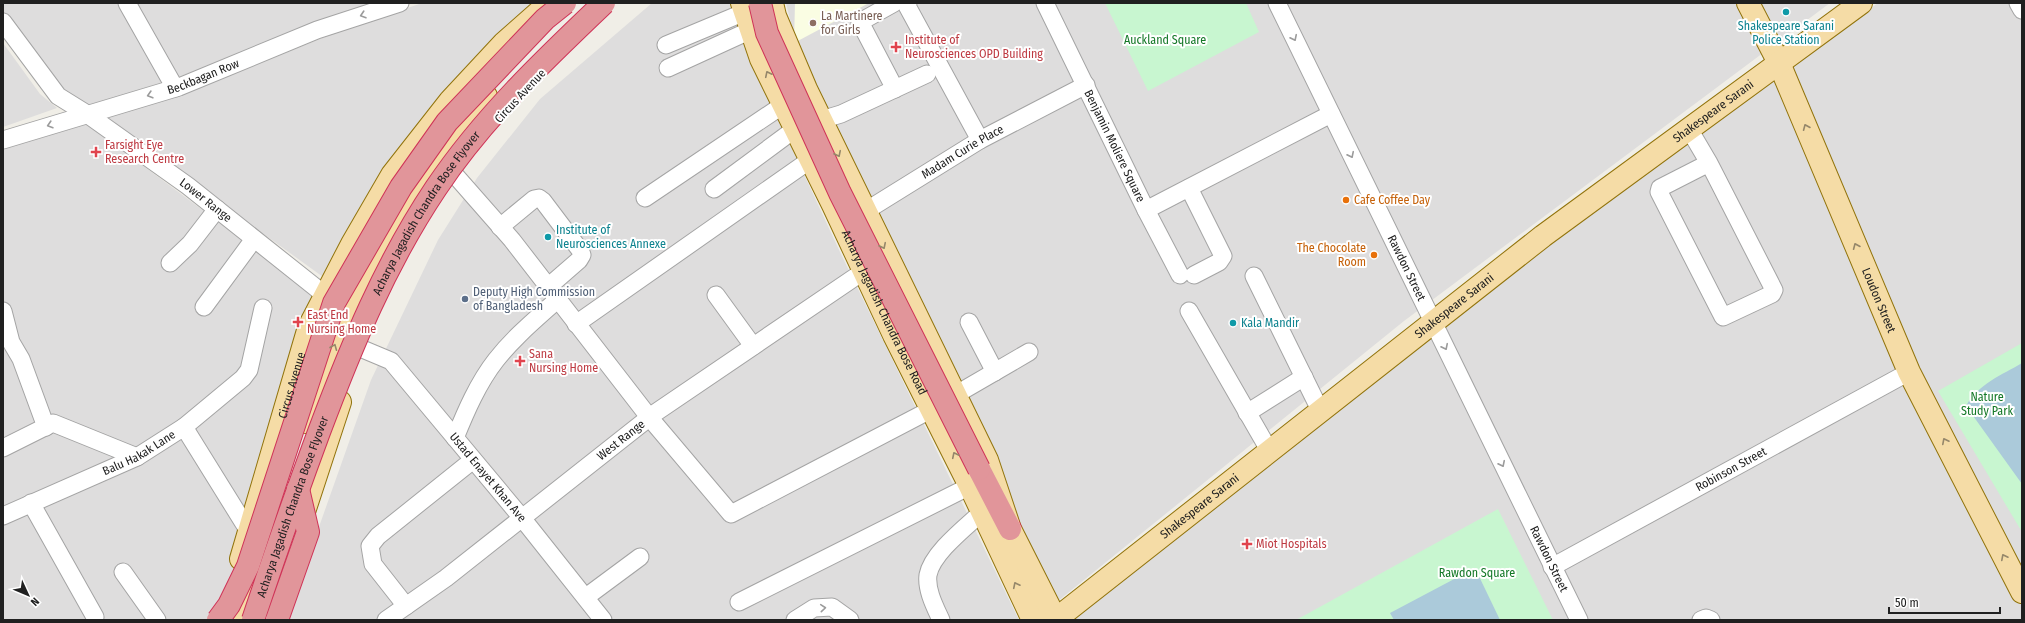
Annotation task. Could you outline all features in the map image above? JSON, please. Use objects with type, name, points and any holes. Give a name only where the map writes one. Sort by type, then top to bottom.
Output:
[{"type":"highway","points":[[218,620],[229,605],[248,566],[334,303],[401,187],[448,122],[545,19],[565,3]]},
{"type":"highway","name":"Acharya Jagadish Chandra Bose Flyover","points":[[241,616],[298,489],[343,368],[378,289],[405,238],[429,199],[473,140],[506,100],[604,3]]},
{"type":"highway","points":[[749,12],[767,33],[840,193],[975,478],[1010,529]]},
{"type":"highway","points":[[272,615],[308,532],[298,489]]},
{"type":"main road","name":"Acharya Jagadish Chandra Bose Flyover","points":[[241,616],[278,502],[316,394],[357,294],[385,239],[442,150],[467,116],[510,69],[577,3]]},
{"type":"main road","name":"Circus Avenue","points":[[272,615],[350,373],[360,348],[397,270],[474,147],[529,84],[613,3]]},
{"type":"main road","points":[[772,3],[775,16],[799,74],[987,460],[1010,529],[1055,620]]},
{"type":"main road","name":"Loudon Street","points":[[1748,3],[1779,63],[1909,372],[2022,592]]},
{"type":"main road","name":"Shakespeare Sarani","points":[[1055,620],[1269,450],[1543,236],[1861,3]]},
{"type":"main road","name":"Circus Avenue","points":[[241,616],[236,574],[309,327],[392,175],[450,101],[504,43],[542,6]]},
{"type":"main road","name":"Acharya Jagadish Chandra Bose Road","points":[[749,12],[761,58],[810,160],[843,224],[894,335],[932,409],[975,478],[982,512],[1033,620]]},
{"type":"main road","points":[[241,616],[272,615]]},
{"type":"street","points":[[127,3],[175,88]]},
{"type":"street","name":"Beckbagan Row","points":[[3,140],[175,88],[317,30],[400,3]]},
{"type":"street","points":[[894,3],[860,22],[895,89]]},
{"type":"street","points":[[908,3],[906,4],[980,140]]},
{"type":"street","name":"Benjamin Moliere Square","points":[[1045,3],[1146,210],[1331,114]]},
{"type":"street","name":"Rawdon Street","points":[[1277,3],[1579,620]]},
{"type":"street","points":[[2018,3],[2022,10]]},
{"type":"street","points":[[666,45],[749,12]]},
{"type":"street","points":[[668,68],[749,12]]},
{"type":"street","name":"Lower Range","points":[[3,22],[58,96],[87,114],[188,186],[325,296]]},
{"type":"street","points":[[821,120],[841,114],[927,74]]},
{"type":"street","name":"Madam Curie Place","points":[[843,224],[980,140],[1086,85]]},
{"type":"street","points":[[645,198],[783,105]]},
{"type":"street","points":[[714,189],[795,129]]},
{"type":"street","points":[[1689,129],[1709,163],[1774,290],[1772,294],[1723,317],[1659,192],[1660,188],[1709,163]]},
{"type":"street","points":[[576,324],[810,160]]},
{"type":"street","points":[[455,176],[500,227],[649,417],[731,514],[932,409]]},
{"type":"street","points":[[1146,210],[1187,275],[1219,262],[1224,256],[1189,188]]},
{"type":"street","points":[[455,438],[477,389],[496,360],[553,293],[582,255],[580,250],[543,201],[539,198],[534,199],[500,227]]},
{"type":"street","points":[[170,263],[190,244],[217,209]]},
{"type":"street","points":[[204,307],[254,239]]},
{"type":"street","name":"West Range","points":[[390,619],[446,578],[649,417],[864,271]]},
{"type":"street","points":[[1254,276],[1320,410]]},
{"type":"street","points":[[716,295],[753,346]]},
{"type":"street","points":[[184,427],[243,378],[249,370],[263,308]]},
{"type":"street","points":[[3,311],[11,342],[21,359],[46,426]]},
{"type":"street","points":[[1189,311],[1269,450]]},
{"type":"street","points":[[969,322],[995,372]]},
{"type":"street","name":"Ustad Enayet Khan Ave","points":[[360,348],[391,362],[522,518],[603,620]]},
{"type":"street","points":[[955,395],[1029,352]]},
{"type":"street","name":"Robinson Street","points":[[1552,567],[1909,372]]},
{"type":"street","points":[[1247,413],[1304,377]]},
{"type":"street","points":[[3,448],[53,423],[136,457]]},
{"type":"street","name":"Balu Hakak Lane","points":[[3,516],[136,457],[184,427],[248,530]]},
{"type":"street","points":[[406,606],[373,564],[370,546],[378,536],[473,460]]},
{"type":"street","points":[[739,602],[975,478]]},
{"type":"street","points":[[32,503],[95,617]]},
{"type":"street","points":[[941,620],[931,597],[928,576],[936,558],[940,553],[982,512]]},
{"type":"street","points":[[586,597],[640,557]]},
{"type":"street","points":[[123,572],[157,620]]},
{"type":"street","points":[[795,620],[814,608],[832,607],[850,620]]},
{"type":"street","points":[[272,615],[290,620]]},
{"type":"street","points":[[1700,620],[1706,618],[1711,620]]},
{"type":"shaded area","points":[[3,3],[374,3],[201,69],[89,107],[65,93],[3,13]]},
{"type":"shaded area","points":[[422,3],[538,3],[330,282],[102,117],[213,82],[335,33]]},
{"type":"shaded area","points":[[652,3],[734,3],[763,86],[840,252],[1019,620],[286,620],[371,380],[438,240],[477,178],[540,99]]},
{"type":"shaded area","points":[[786,3],[1830,3],[1404,321],[1048,609],[806,85]]},
{"type":"shaded area","name":"La Martinere for Girls","points":[[795,3],[869,3],[794,43]]},
{"type":"shaded area","points":[[1878,3],[2022,3],[2022,620],[1069,620],[1551,242]]},
{"type":"shaded area","points":[[3,43],[40,94],[57,108],[3,127]]},
{"type":"shaded area","points":[[87,124],[322,299],[241,595],[207,620],[3,620],[3,147]]},
{"type":"green space","name":"Auckland Square","points":[[1105,3],[1246,3],[1259,32],[1148,91]]},
{"type":"green space","name":"Nature Study Park","points":[[2022,343],[2022,532],[1938,391]]},
{"type":"green space","name":"Rawdon Square","points":[[1498,509],[1553,620],[1296,620]]},
{"type":"water","points":[[2022,363],[2022,484],[1966,406],[1971,398],[1984,386]]},
{"type":"water","points":[[1475,568],[1500,620],[1394,620],[1390,613]]},
{"type":"place","name":"Shakespeare Sarani Police Station","points":[[1786,12]]},
{"type":"place","name":"La Martinere for Girls","points":[[813,23]]},
{"type":"place","name":"Institute of Neurosciences OPD Building","points":[[896,47]]},
{"type":"place","name":"Farsight Eye Research Centre","points":[[96,152]]},
{"type":"place","name":"Cafe Coffee Day","points":[[1346,200]]},
{"type":"place","name":"Institute of Neurosciences Annexe","points":[[548,237]]},
{"type":"place","name":"The Chocolate Room","points":[[1374,255]]},
{"type":"place","name":"Deputy High Commission of Bangladesh","points":[[465,299]]},
{"type":"place","name":"East End Nursing Home","points":[[298,322]]},
{"type":"place","name":"Kala Mandir","points":[[1233,323]]},
{"type":"place","name":"Sana Nursing Home","points":[[520,361]]},
{"type":"place","name":"Miot Hospitals","points":[[1247,544]]}]
